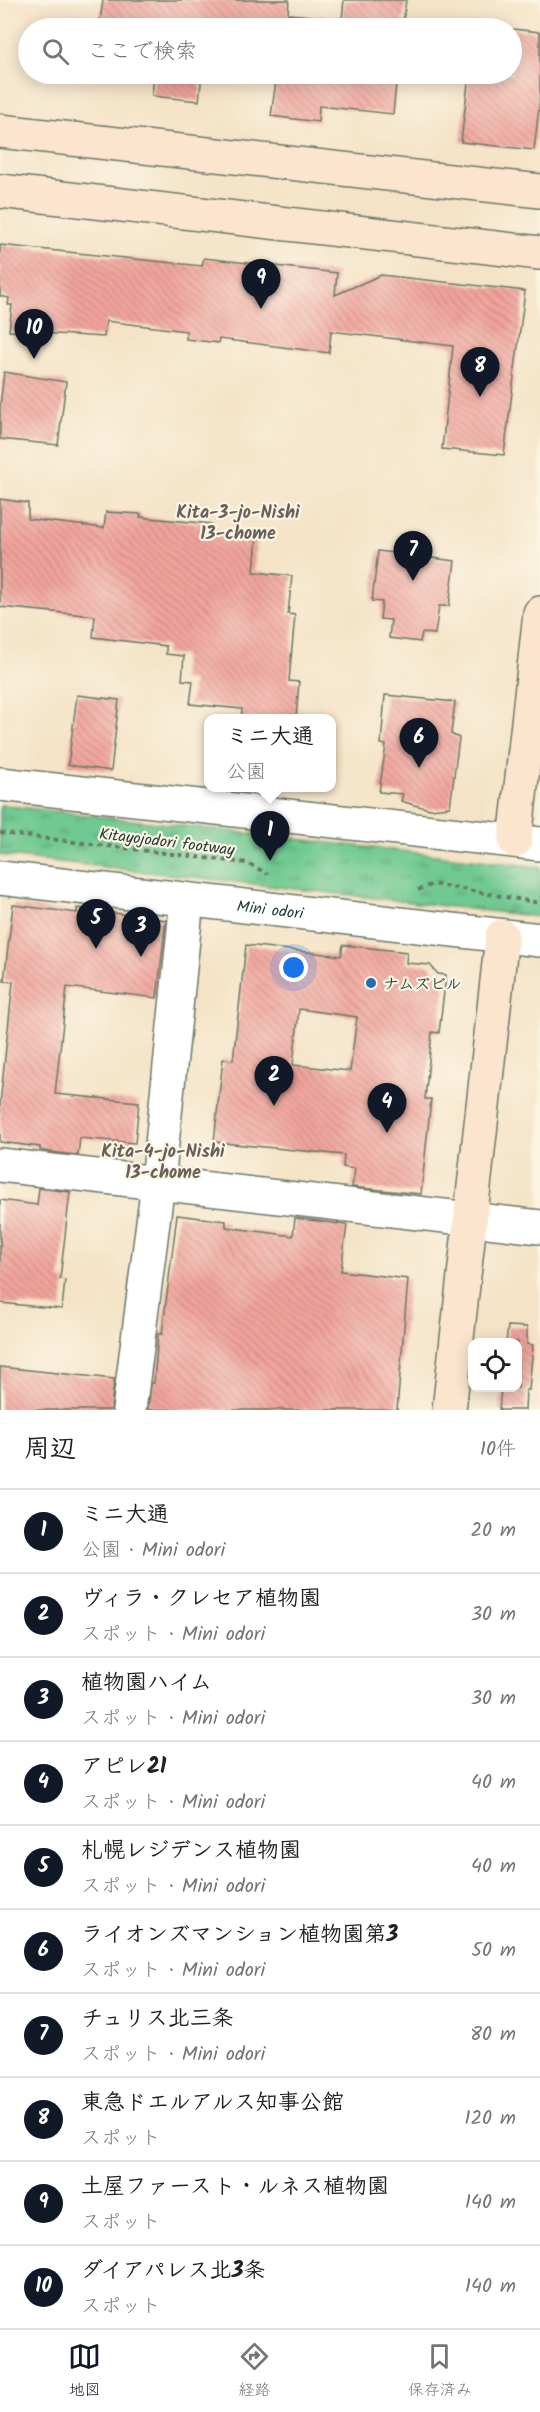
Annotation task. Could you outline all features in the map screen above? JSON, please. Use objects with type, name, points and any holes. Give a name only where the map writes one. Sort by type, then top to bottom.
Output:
[{"type":"street","points":[[0,131],[540,191]]},
{"type":"street","points":[[0,191],[540,253]]},
{"type":"street","points":[[0,784],[527,842],[540,614]]},
{"type":"street","name":"Mini odori","points":[[0,878],[540,940]]},
{"type":"street","points":[[129,1410],[158,1183],[187,900]]},
{"type":"street","points":[[449,1410],[502,936]]},
{"type":"street","points":[[0,1166],[540,1227]]},
{"type":"path","name":"Kitayojodori footway","points":[[0,833],[247,863],[277,879]]},
{"type":"path","points":[[409,889],[421,890],[433,884],[540,903]]},
{"type":"green space","points":[[0,805],[540,867],[540,917],[0,855]]},
{"type":"building","points":[[103,0],[289,0],[288,14],[331,18],[100,18]]},
{"type":"building","points":[[344,0],[406,0],[403,18],[342,18]]},
{"type":"building","points":[[522,30],[540,32],[540,100],[534,150],[461,142],[468,84],[522,84]]},
{"type":"building","points":[[153,84],[201,84],[199,101],[152,96]]},
{"type":"building","points":[[276,84],[396,84],[393,114],[319,106],[318,122],[271,116]]},
{"type":"building","points":[[0,245],[202,266],[204,258],[337,273],[335,295],[381,275],[525,291],[504,455],[442,449],[453,346],[331,331],[329,353],[219,339],[218,343],[186,339],[186,331],[106,321],[104,337],[9,331],[12,305],[8,305],[9,298],[0,296]]},
{"type":"building","points":[[4,372],[66,382],[58,445],[0,439],[0,406]]},
{"type":"building","points":[[0,499],[28,503],[28,519],[104,528],[106,512],[141,514],[140,517],[211,524],[210,532],[257,537],[254,572],[292,576],[288,614],[295,615],[289,681],[299,682],[296,714],[241,714],[242,709],[190,704],[193,681],[182,680],[184,656],[166,654],[166,646],[93,637],[95,616],[0,607]]},
{"type":"building","points":[[378,551],[455,561],[449,606],[439,606],[435,634],[422,633],[420,642],[389,638],[391,620],[380,619],[382,602],[372,601]]},
{"type":"building","points":[[77,695],[119,700],[111,771],[68,765]]},
{"type":"building","points":[[385,695],[455,702],[451,734],[459,738],[450,807],[430,809],[401,801],[403,794],[379,792],[386,745],[381,744]]},
{"type":"building","points":[[13,905],[77,913],[77,908],[166,920],[157,998],[67,987],[55,1094],[139,1102],[135,1143],[80,1138],[78,1155],[75,1155],[43,1151],[40,1147],[0,1142],[0,1104],[13,982],[4,981]]},
{"type":"building","points":[[246,945],[341,956],[343,945],[407,952],[406,963],[430,965],[438,974],[446,975],[439,1033],[432,1032],[425,1099],[431,1099],[421,1194],[352,1187],[355,1169],[343,1167],[344,1155],[214,1142],[223,1059],[233,1060]],"holes":[[[299,1009],[357,1017],[350,1071],[293,1065]]]},
{"type":"building","points":[[39,1188],[70,1192],[60,1279],[65,1280],[62,1309],[0,1303],[0,1200],[37,1205]]},
{"type":"building","points":[[177,1215],[226,1221],[226,1227],[293,1236],[295,1218],[347,1225],[341,1271],[408,1279],[397,1410],[148,1410],[151,1383],[154,1383],[158,1334],[162,1334]]},
{"type":"building","points":[[508,1326],[527,1327],[527,1344],[533,1345],[525,1410],[499,1410],[501,1392],[522,1392],[522,1338],[506,1338]]},
{"type":"building","points":[[0,1367],[114,1379],[111,1410],[0,1410]]},
{"type":"place","name":"土屋ファースト・ルネス植物園","points":[[261,309]]},
{"type":"place","name":"ダイアパレス北3条","points":[[34,359]]},
{"type":"place","name":"東急ドエルアルス知事公館","points":[[480,397]]},
{"type":"place","name":"チュリス北三条","points":[[413,581]]},
{"type":"place","name":"ライオンズマンション植物園第3","points":[[419,768]]},
{"type":"place","name":"ミニ大通","points":[[270,861]]},
{"type":"place","name":"札幌レジデンス植物園","points":[[96,949]]},
{"type":"place","name":"植物園ハイム","points":[[141,957]]},
{"type":"place","name":"ナムズビル","points":[[371,983]]},
{"type":"place","name":"ヴィラ・クレセア植物園","points":[[274,1106]]},
{"type":"place","name":"アピレ21","points":[[387,1133]]},
{"type":"district","name":"Kita-3-jo-Nishi 13-chome","points":[[238,522]]},
{"type":"district","name":"Kita-4-jo-Nishi 13-chome","points":[[163,1161]]}]
